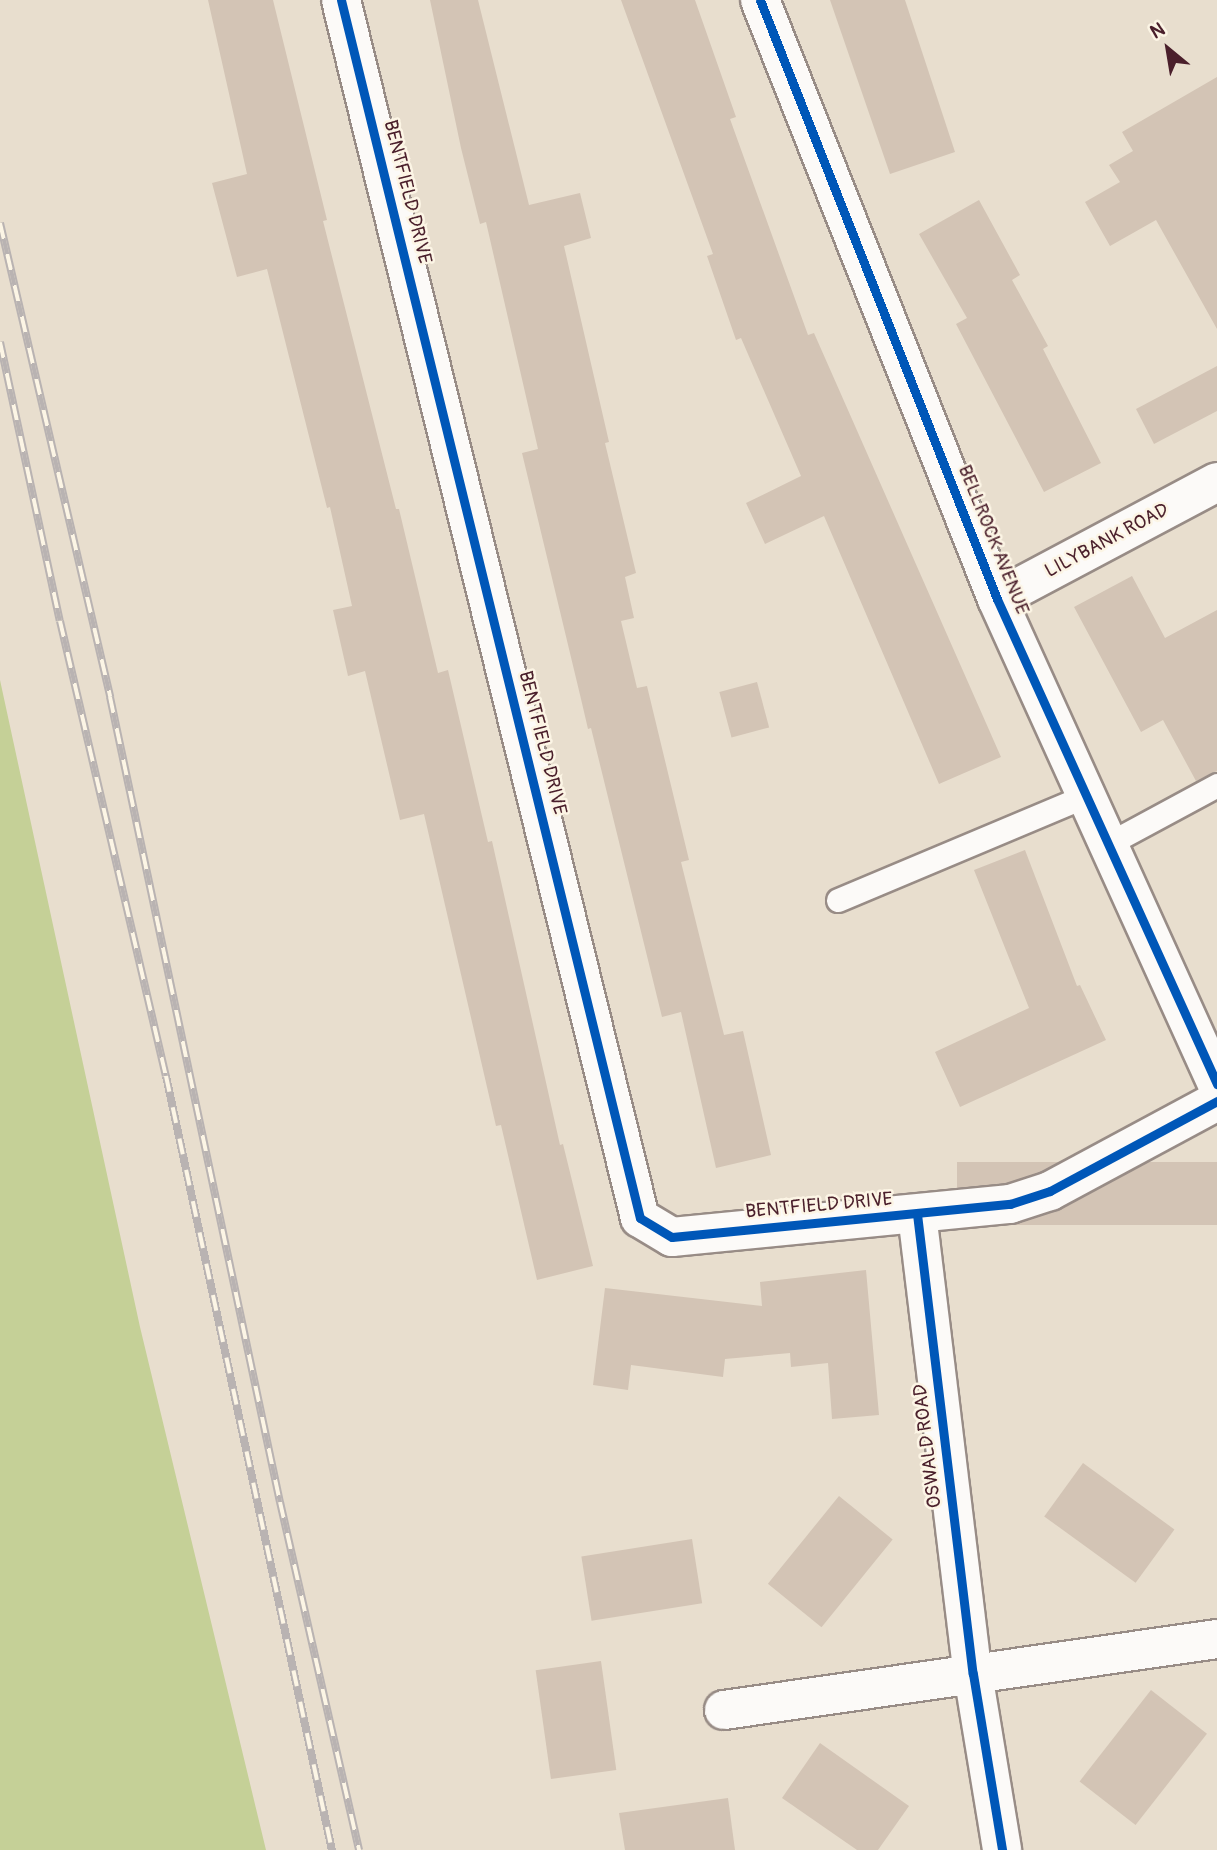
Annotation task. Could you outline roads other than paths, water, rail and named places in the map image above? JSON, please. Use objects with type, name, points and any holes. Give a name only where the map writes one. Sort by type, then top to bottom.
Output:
[{"type":"street","name":"BENTFIELD DRIVE","points":[[341,0],[640,1218],[672,1237],[1010,1204],[1050,1191],[1217,1101]]},
{"type":"street","name":"BELLROCK AVENUE","points":[[760,0],[997,599],[1217,1084]]},
{"type":"street","name":"LILYBANK ROAD","points":[[997,599],[1217,482]]},
{"type":"street","name":"OSWALD ROAD","points":[[917,1214],[973,1674],[1002,1850]]},
{"type":"street","points":[[724,1710],[1217,1639]]},
{"type":"lane","points":[[1108,845],[1217,785]]},
{"type":"lane","points":[[838,900],[1086,796]]},
{"type":"railway","points":[[0,223],[110,697],[280,1502],[359,1850]]},
{"type":"railway","points":[[0,342],[60,621],[166,1076],[332,1850]]}]
